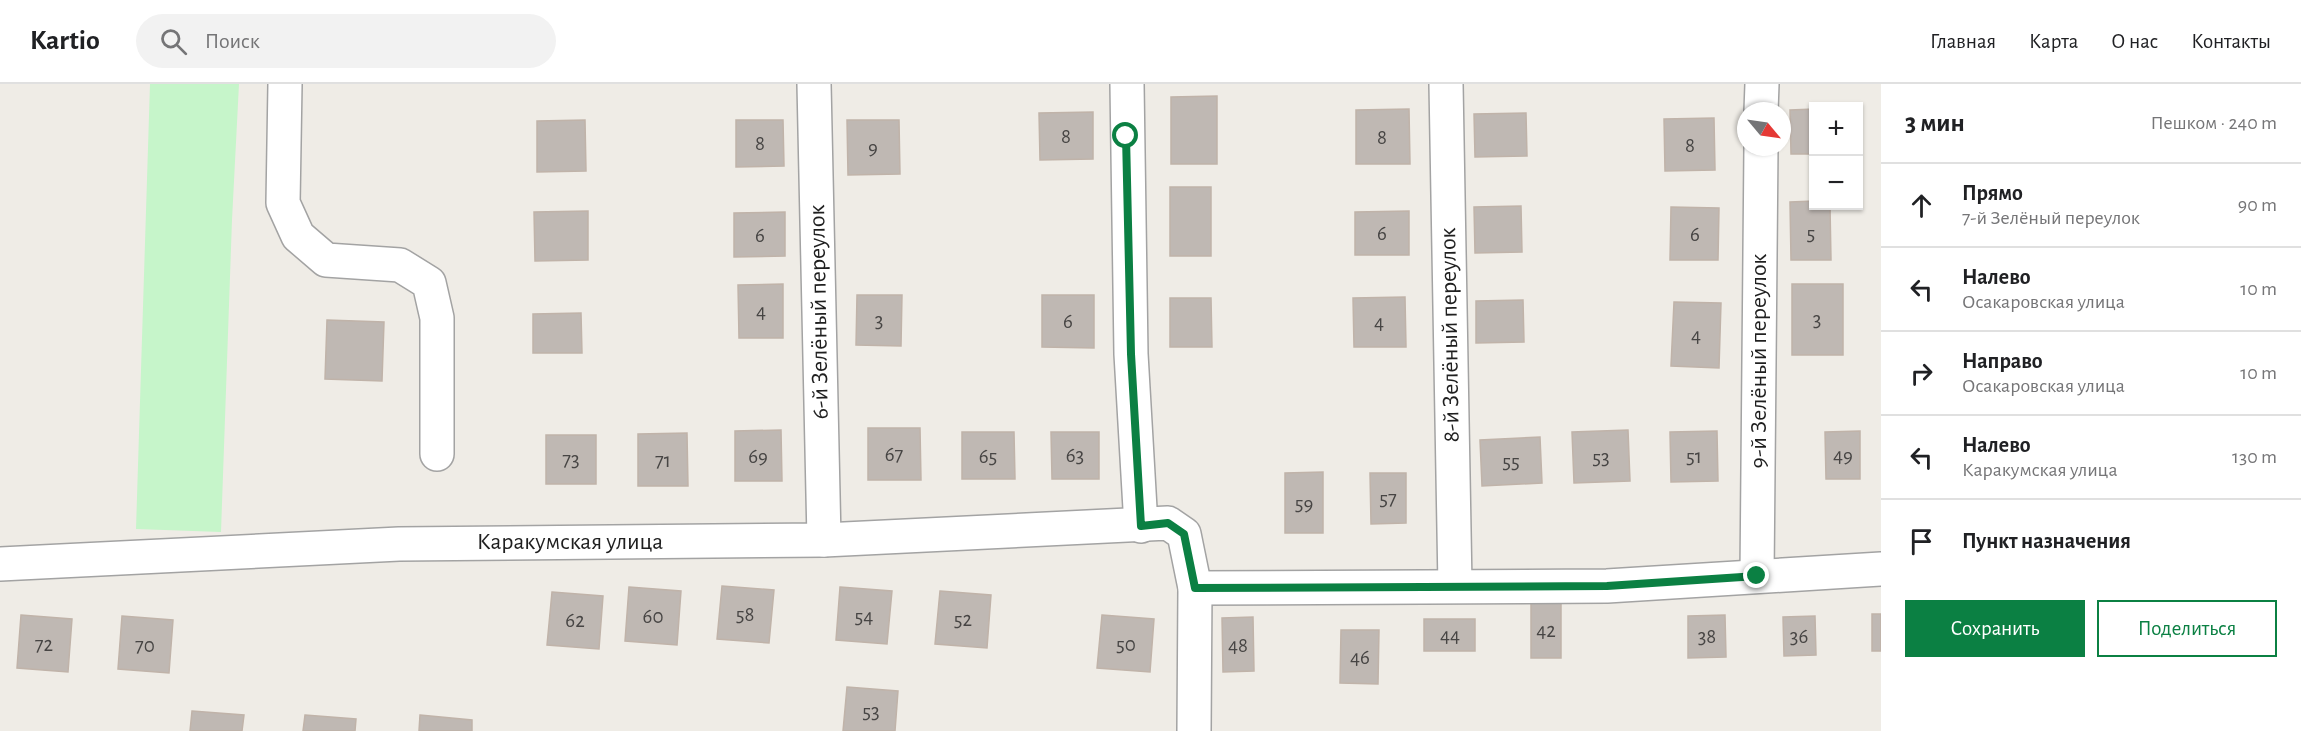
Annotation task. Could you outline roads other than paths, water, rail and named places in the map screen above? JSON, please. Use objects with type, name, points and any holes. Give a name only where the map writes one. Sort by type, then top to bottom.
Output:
[{"type":"street","points":[[285,84],[283,203],[298,236],[326,260],[400,265],[429,283],[437,318],[437,454]]},
{"type":"street","name":"6-й Зелёный переулок","points":[[814,84],[824,540]]},
{"type":"street","points":[[1126,84],[1131,354],[1141,526]]},
{"type":"street","name":"8-й Зелёный переулок","points":[[1446,84],[1455,586]]},
{"type":"street","points":[[1761,102],[1762,84]]},
{"type":"street","name":"9-й Зелёный переулок","points":[[1757,576],[1761,156]]},
{"type":"street","name":"Каракумская улица","points":[[0,564],[399,544],[824,540],[1168,523],[1184,534],[1195,588],[1194,731]]},
{"type":"street","points":[[1195,588],[1607,586],[1881,569]]}]
